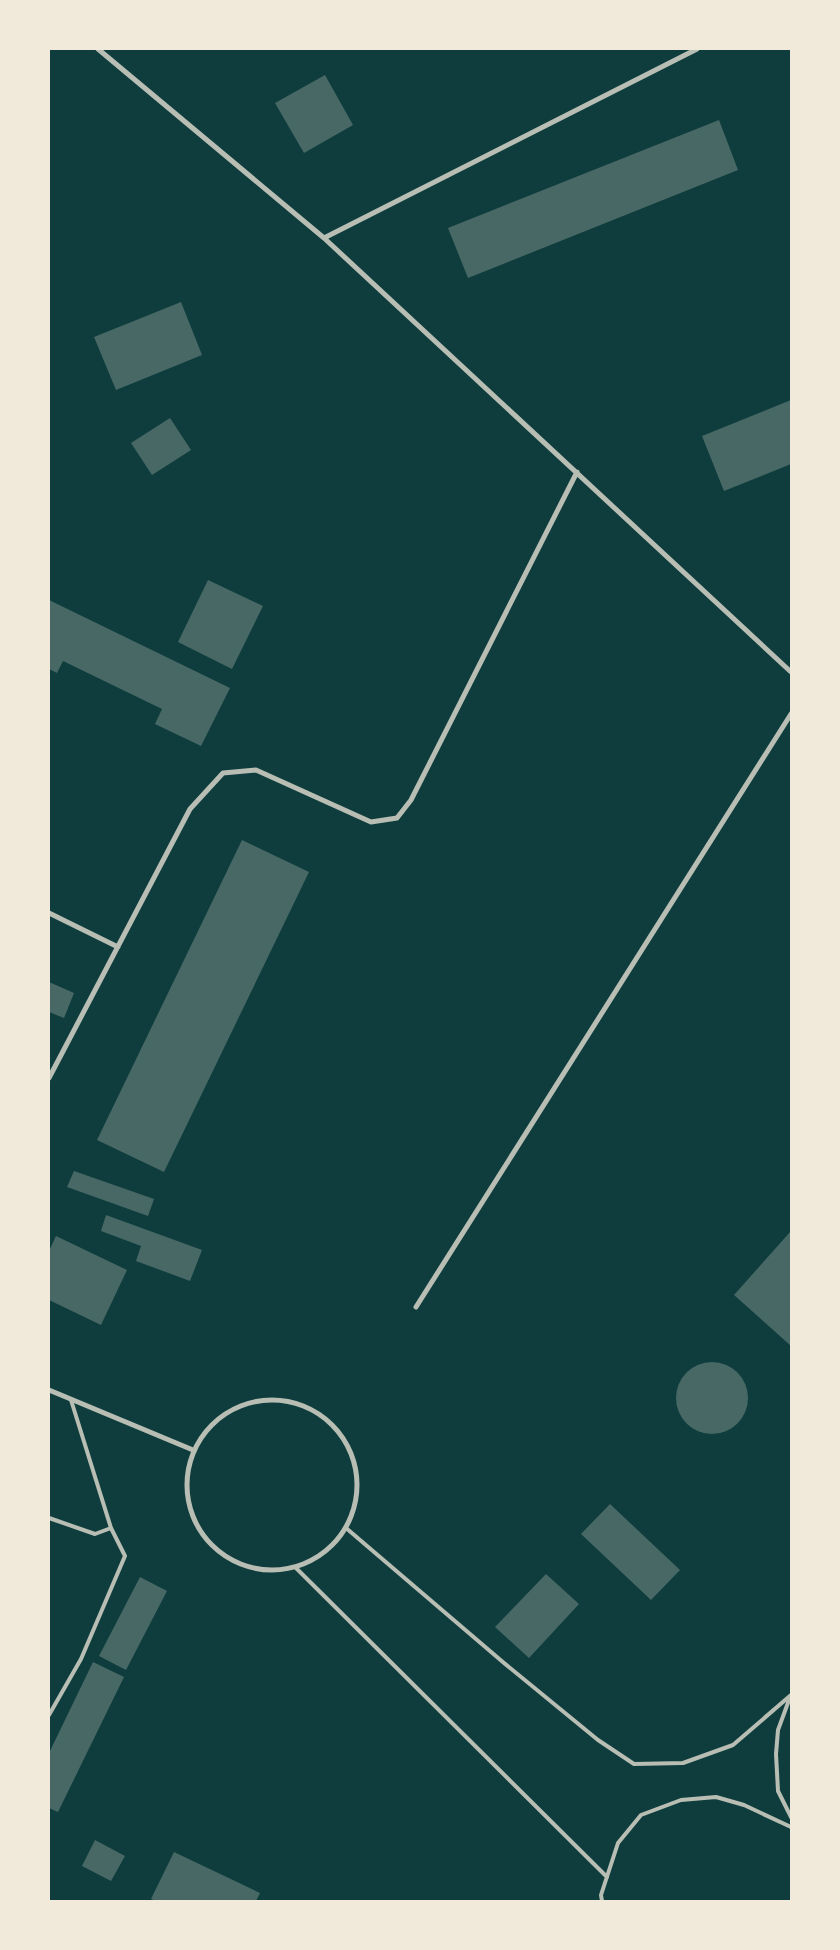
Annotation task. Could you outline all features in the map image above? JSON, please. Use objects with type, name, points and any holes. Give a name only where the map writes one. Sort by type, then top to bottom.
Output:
[{"type":"street","points":[[98,49],[324,238],[791,672]]},
{"type":"street","points":[[324,238],[698,49]]},
{"type":"street","points":[[49,1078],[190,809],[223,773],[256,770],[371,822],[397,818],[411,800],[577,472]]},
{"type":"street","points":[[416,1307],[791,714]]},
{"type":"street","points":[[49,913],[118,947]]},
{"type":"street","points":[[49,1390],[193,1450]]},
{"type":"street","points":[[284,1400],[312,1408],[343,1436],[356,1463],[357,1500],[346,1528],[323,1555],[296,1568],[261,1571],[232,1562],[200,1534],[188,1506],[185,1479],[193,1450],[209,1426],[233,1408],[254,1401],[284,1400]]},
{"type":"lane","points":[[49,1715],[81,1659],[125,1556],[112,1528],[70,1400]]},
{"type":"lane","points":[[49,1518],[95,1534],[112,1528]]},
{"type":"lane","points":[[346,1528],[598,1740],[634,1764],[683,1763],[733,1745],[791,1696]]},
{"type":"lane","points":[[296,1568],[607,1877]]},
{"type":"lane","points":[[791,1696],[778,1730],[776,1754],[778,1791],[791,1817]]},
{"type":"lane","points":[[596,1901],[601,1895],[618,1843],[641,1815],[681,1800],[716,1797],[744,1805],[791,1827]]},
{"type":"lane","points":[[601,1895],[602,1901]]},
{"type":"building","points":[[325,75],[353,125],[304,153],[275,103]]},
{"type":"building","points":[[719,120],[738,170],[468,278],[448,228]]},
{"type":"building","points":[[181,302],[202,355],[116,390],[94,337]]},
{"type":"building","points":[[791,400],[791,464],[724,491],[702,436]]},
{"type":"building","points":[[170,418],[191,450],[152,475],[131,443]]},
{"type":"building","points":[[208,580],[263,606],[232,669],[178,642]]},
{"type":"building","points":[[49,600],[230,688],[201,746],[155,724],[162,709],[63,661],[57,673],[49,669]]},
{"type":"building","points":[[242,840],[309,872],[164,1172],[97,1140]]},
{"type":"building","points":[[49,982],[74,993],[64,1018],[49,1012]]},
{"type":"building","points":[[74,1171],[154,1199],[148,1216],[67,1187]]},
{"type":"building","points":[[106,1215],[202,1250],[190,1281],[136,1261],[141,1246],[101,1231]]},
{"type":"building","points":[[791,1231],[791,1346],[734,1295]]},
{"type":"building","points":[[56,1236],[127,1270],[101,1325],[49,1300],[49,1251]]},
{"type":"building","points":[[712,1362],[732,1368],[742,1378],[748,1398],[742,1418],[732,1428],[712,1434],[692,1428],[682,1418],[676,1398],[682,1378],[692,1368]]},
{"type":"building","points":[[610,1504],[680,1570],[651,1600],[581,1534]]},
{"type":"building","points":[[546,1574],[579,1604],[529,1658],[495,1627]]},
{"type":"building","points":[[140,1577],[167,1591],[126,1670],[99,1656]]},
{"type":"building","points":[[93,1662],[124,1677],[58,1812],[49,1808],[49,1753]]},
{"type":"building","points":[[95,1840],[125,1856],[111,1881],[82,1866]]},
{"type":"building","points":[[174,1852],[260,1893],[256,1901],[156,1901],[151,1899]]}]
